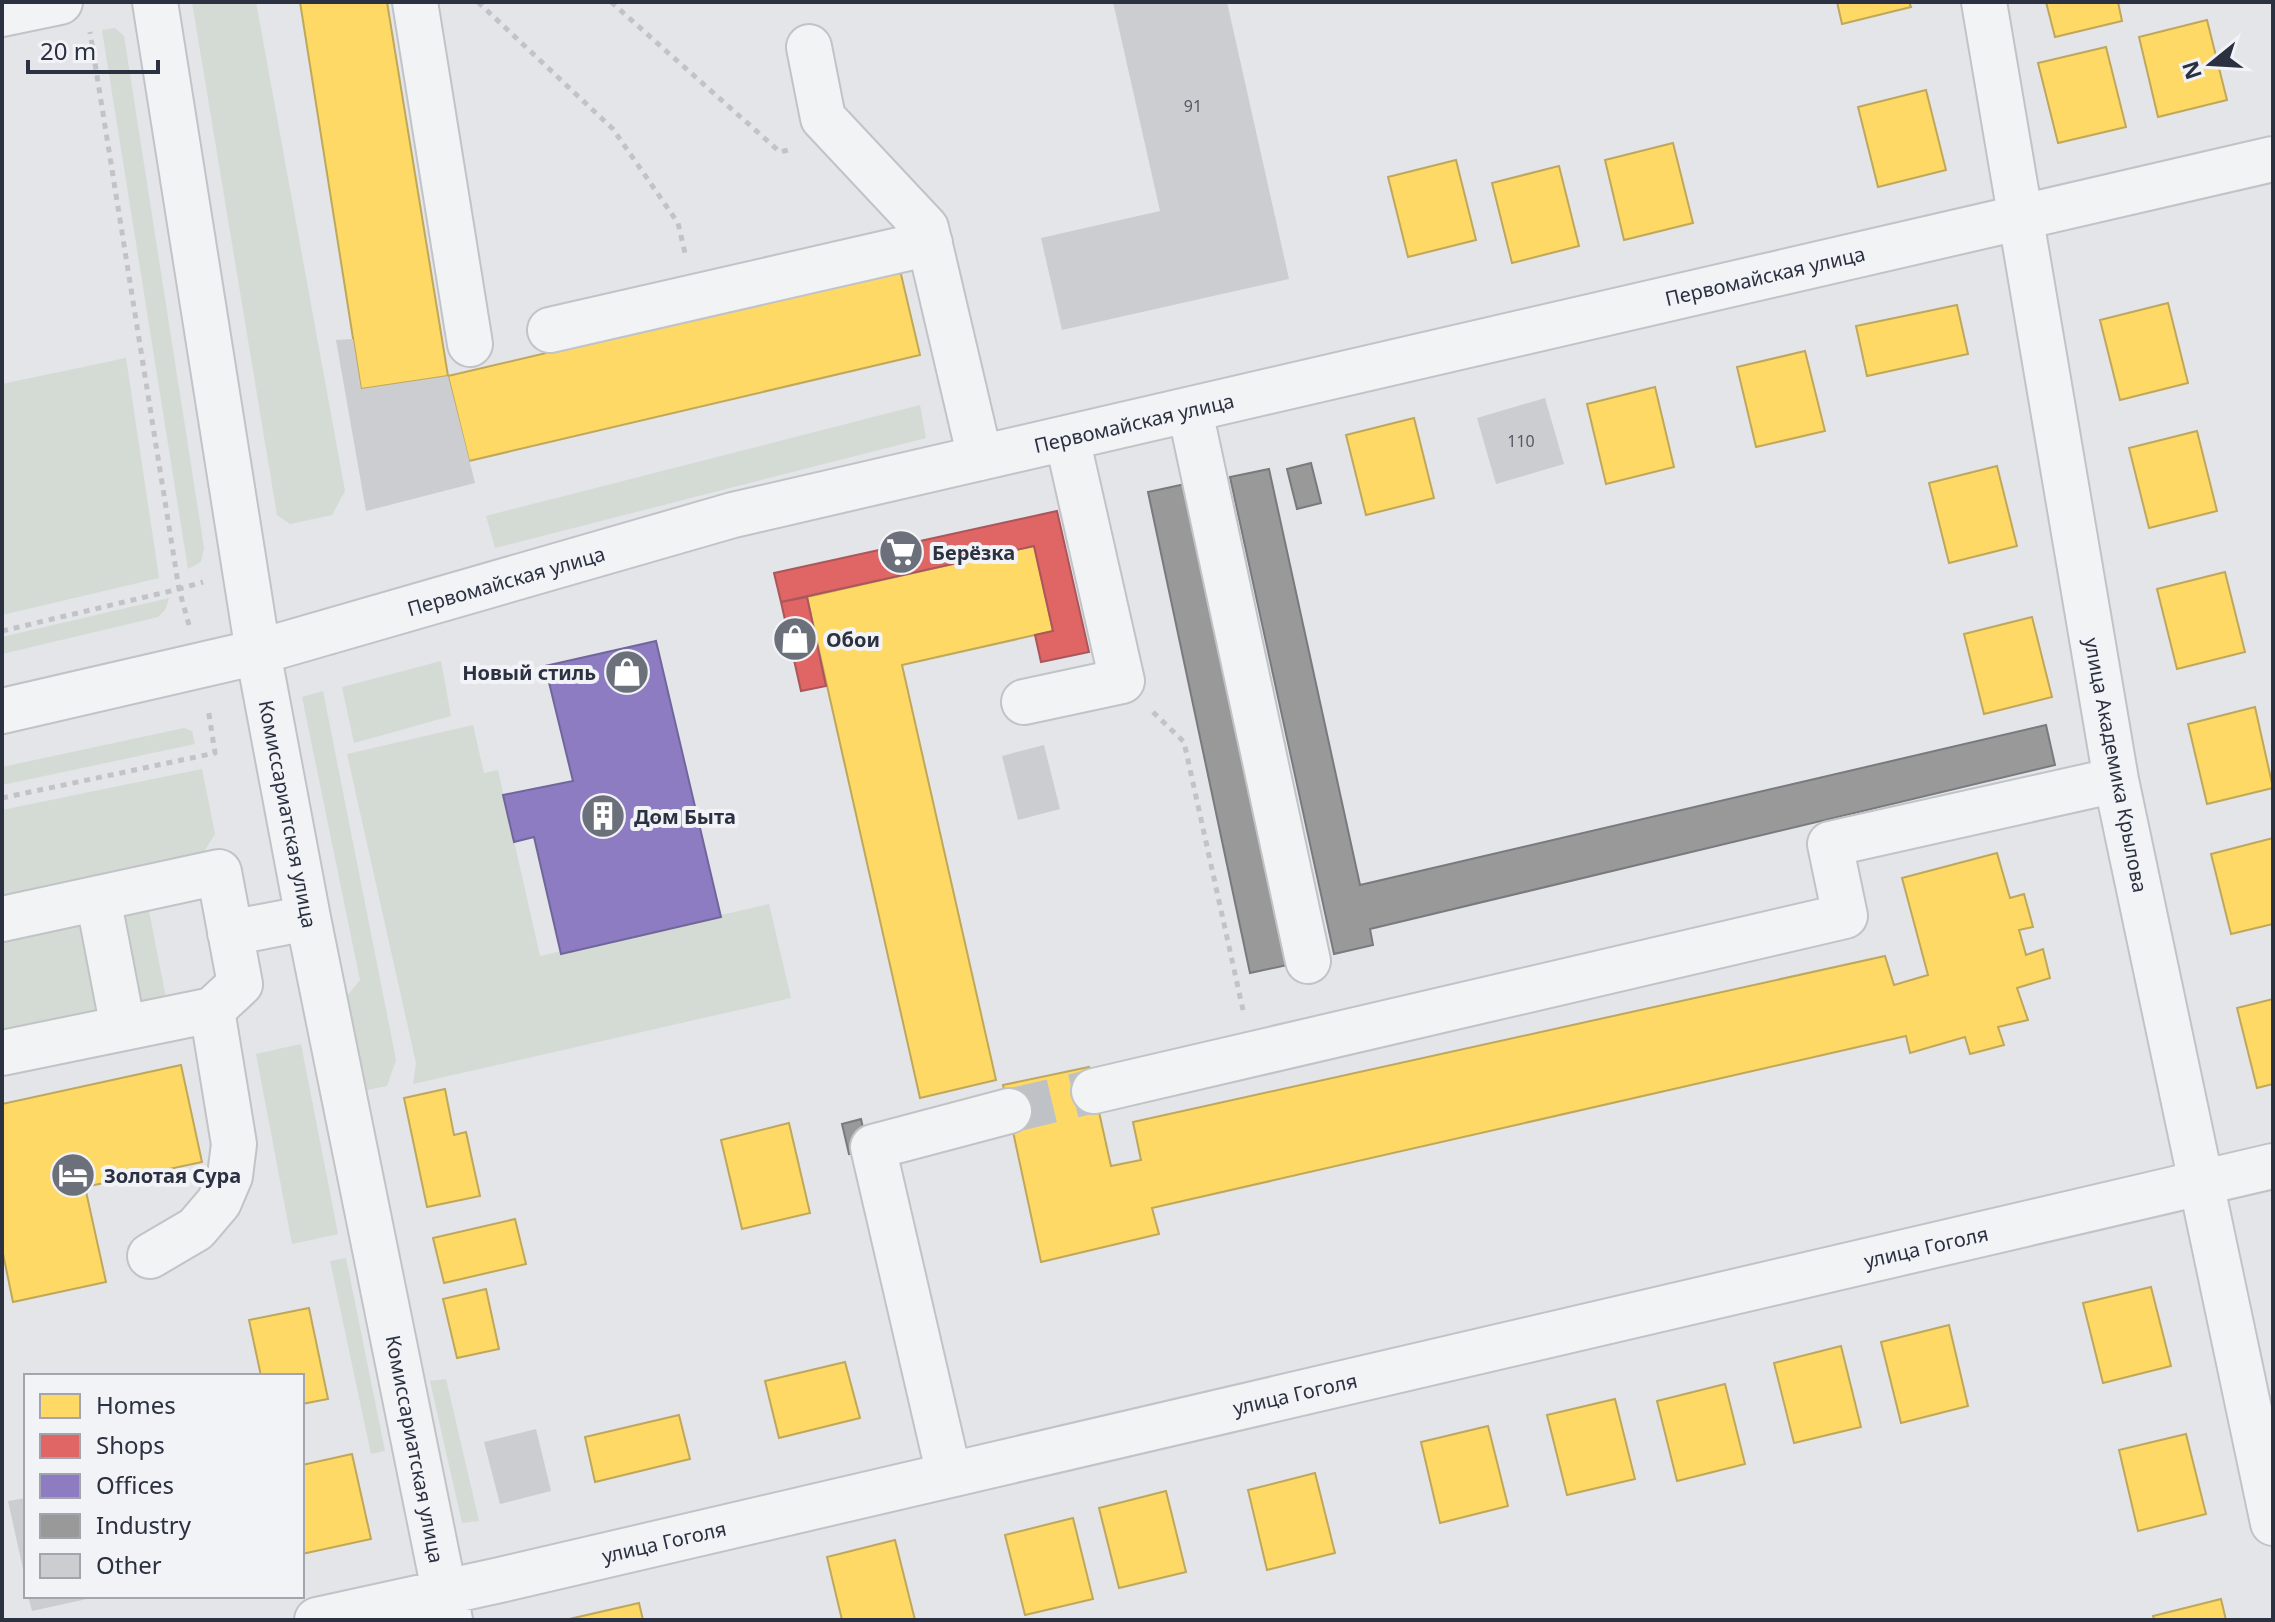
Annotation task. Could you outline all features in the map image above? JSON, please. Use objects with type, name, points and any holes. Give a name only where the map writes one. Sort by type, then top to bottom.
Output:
[{"type":"street","name":"Комиссариатская улица","points":[[155,2],[258,652],[308,918],[447,1606]]},
{"type":"street","points":[[415,2],[470,344]]},
{"type":"street","name":"улица Академика Крылова","points":[[1984,2],[2116,780],[2273,1523]]},
{"type":"street","points":[[2,14],[74,14]]},
{"type":"street","points":[[809,47],[823,118],[926,228],[980,458]]},
{"type":"street","name":"Первомайская улица","points":[[2,711],[258,652],[733,515],[2273,159]]},
{"type":"street","points":[[550,330],[930,243]]},
{"type":"street","points":[[1190,411],[1308,961]]},
{"type":"street","points":[[1024,702],[1122,681],[1067,438]]},
{"type":"street","points":[[1094,1091],[1845,916],[1830,844],[2116,780]]},
{"type":"street","points":[[2,919],[219,872],[240,984],[212,1010],[2,1053]]},
{"type":"street","points":[[98,898],[123,1028]]},
{"type":"street","points":[[230,933],[308,918]]},
{"type":"street","points":[[150,1256],[196,1229],[219,1202],[230,1176],[234,1144],[212,1010]]},
{"type":"street","points":[[949,1475],[873,1147],[1009,1111]]},
{"type":"street","name":"улица Гоголя","points":[[317,1620],[447,1606],[949,1475],[2273,1166]]},
{"type":"path","points":[[478,2],[613,129],[678,223],[696,297]]},
{"type":"path","points":[[611,2],[780,152],[839,137]]},
{"type":"path","points":[[2,798],[215,753],[201,667],[179,589],[74,14]]},
{"type":"path","points":[[2,631],[179,589]]},
{"type":"path","points":[[1122,681],[1184,742],[1253,1054]]},
{"type":"shaded area","points":[[192,2],[256,2],[345,491],[332,515],[290,524],[277,515]]},
{"type":"shaded area","points":[[115,28],[124,36],[204,548],[201,562],[188,569],[102,30]]},
{"type":"shaded area","points":[[126,358],[159,578],[2,615],[2,384]]},
{"type":"shaded area","points":[[920,405],[926,438],[495,548],[486,516]]},
{"type":"shaded area","points":[[169,598],[165,610],[158,617],[2,654],[2,637]]},
{"type":"shaded area","points":[[441,661],[451,716],[354,743],[342,687]]},
{"type":"shaded area","points":[[323,691],[396,1060],[387,1086],[367,1090],[347,996],[360,980],[302,697]]},
{"type":"shaded area","points":[[473,725],[484,773],[498,770],[540,956],[769,904],[791,998],[413,1084],[416,1063],[347,754]]},
{"type":"shaded area","points":[[184,728],[192,731],[195,744],[2,785],[2,767]]},
{"type":"shaded area","points":[[202,769],[215,834],[202,855],[2,905],[2,810]]},
{"type":"shaded area","points":[[147,901],[167,1003],[153,1007],[135,997],[120,923],[128,903]]},
{"type":"shaded area","points":[[64,914],[86,930],[100,1004],[85,1024],[2,1042],[2,928]]},
{"type":"shaded area","points":[[301,1044],[338,1234],[292,1244],[256,1054]]},
{"type":"shaded area","points":[[346,1258],[385,1451],[371,1454],[330,1261]]},
{"type":"shaded area","points":[[446,1379],[479,1521],[462,1523],[430,1381]]},
{"type":"building: Homes","points":[[300,2],[387,2],[448,376],[361,389]]},
{"type":"building: Homes","points":[[1837,2],[1909,2],[1911,7],[1842,24]]},
{"type":"building: Homes","points":[[2046,2],[2118,2],[2122,21],[2055,37]]},
{"type":"building: Homes","points":[[2207,20],[2227,100],[2158,117],[2139,37]]},
{"type":"building: Homes","points":[[2106,47],[2126,127],[2058,143],[2038,63]]},
{"type":"building: Homes","points":[[1926,90],[1946,170],[1878,187],[1858,107]]},
{"type":"building: Homes","points":[[1673,143],[1693,223],[1624,240],[1605,160]]},
{"type":"building: Homes","points":[[1456,160],[1476,240],[1408,257],[1388,177]]},
{"type":"building: Homes","points":[[1559,166],[1579,246],[1512,263],[1492,183]]},
{"type":"building: Homes","points":[[900,270],[920,355],[469,461],[448,376]]},
{"type":"building: Homes","points":[[2168,303],[2188,383],[2120,400],[2100,320]]},
{"type":"building: Homes","points":[[1957,305],[1968,354],[1867,376],[1856,326]]},
{"type":"building: Homes","points":[[1805,351],[1825,431],[1756,447],[1737,367]]},
{"type":"building: Homes","points":[[1655,387],[1674,467],[1606,484],[1587,404]]},
{"type":"building: Homes","points":[[1414,418],[1434,498],[1366,515],[1346,435]]},
{"type":"building: Homes","points":[[2197,431],[2217,511],[2149,528],[2129,448]]},
{"type":"building: Homes","points":[[1997,466],[2017,546],[1949,563],[1929,483]]},
{"type":"building: Homes","points":[[1034,546],[1053,631],[902,665],[996,1080],[920,1098],[807,597]]},
{"type":"building: Homes","points":[[2225,572],[2245,652],[2177,669],[2157,589]]},
{"type":"building: Homes","points":[[2032,617],[2052,697],[1984,714],[1964,634]]},
{"type":"building: Homes","points":[[2255,707],[2273,788],[2207,804],[2188,724]]},
{"type":"building: Homes","points":[[2273,838],[2273,924],[2231,934],[2211,854]]},
{"type":"building: Homes","points":[[1997,853],[2010,898],[2024,894],[2033,927],[2019,930],[2026,955],[2043,949],[2050,978],[2017,988],[2028,1020],[1998,1027],[2004,1045],[1970,1054],[1965,1037],[1910,1053],[1906,1036],[1152,1208],[1159,1234],[1041,1262],[1003,1085],[1089,1067],[1111,1166],[1141,1160],[1133,1122],[1885,956],[1894,985],[1928,975],[1902,878]]},
{"type":"building: Homes","points":[[2273,999],[2273,1084],[2257,1088],[2237,1008]]},
{"type":"building: Homes","name":"Золотая Сура","points":[[181,1065],[202,1162],[85,1187],[106,1282],[13,1302],[2,1249],[2,1104]]},
{"type":"building: Homes","points":[[445,1089],[454,1135],[466,1132],[480,1196],[427,1207],[404,1098]]},
{"type":"building: Homes","points":[[789,1123],[810,1213],[742,1229],[721,1140]]},
{"type":"building: Homes","points":[[515,1219],[526,1264],[444,1283],[433,1238]]},
{"type":"building: Homes","points":[[2151,1287],[2171,1366],[2103,1383],[2083,1303]]},
{"type":"building: Homes","points":[[486,1289],[499,1349],[457,1358],[443,1299]]},
{"type":"building: Homes","points":[[309,1308],[328,1399],[304,1404],[304,1374],[261,1374],[249,1320]]},
{"type":"building: Homes","points":[[1949,1325],[1968,1406],[1901,1423],[1881,1342]]},
{"type":"building: Homes","points":[[1841,1346],[1861,1427],[1794,1443],[1774,1363]]},
{"type":"building: Homes","points":[[845,1362],[860,1418],[779,1438],[765,1381]]},
{"type":"building: Homes","points":[[1725,1384],[1745,1464],[1677,1481],[1657,1401]]},
{"type":"building: Homes","points":[[1615,1399],[1635,1479],[1567,1495],[1547,1415]]},
{"type":"building: Homes","points":[[679,1415],[690,1459],[595,1482],[585,1437]]},
{"type":"building: Homes","points":[[1488,1426],[1508,1506],[1440,1523],[1421,1442]]},
{"type":"building: Homes","points":[[2186,1434],[2206,1514],[2138,1531],[2119,1450]]},
{"type":"building: Homes","points":[[352,1454],[371,1539],[304,1554],[304,1465]]},
{"type":"building: Homes","points":[[1315,1473],[1335,1553],[1267,1570],[1248,1490]]},
{"type":"building: Homes","points":[[1166,1491],[1186,1572],[1119,1588],[1099,1508]]},
{"type":"building: Homes","points":[[1073,1518],[1093,1599],[1025,1615],[1005,1535]]},
{"type":"building: Homes","points":[[895,1540],[915,1620],[842,1620],[827,1557]]},
{"type":"building: Homes","points":[[2221,1599],[2226,1620],[2154,1620],[2153,1616]]},
{"type":"building: Homes","points":[[639,1603],[643,1620],[565,1620]]},
{"type":"building: Shops","points":[[1057,511],[1089,652],[1041,662],[1035,635],[1053,631],[1034,546],[781,602],[774,573]]},
{"type":"building: Shops","points":[[807,597],[826,686],[801,691],[781,602]]},
{"type":"building: Offices","name":"Дом Быта","points":[[656,641],[721,917],[561,954],[534,837],[514,842],[503,795],[573,781],[545,666]]},
{"type":"building: Industry","points":[[1311,463],[1321,503],[1297,509],[1287,469]]},
{"type":"building: Industry","points":[[1269,469],[1360,885],[2046,725],[2055,765],[1370,929],[1373,945],[1334,954],[1230,477]]},
{"type":"building: Industry","points":[[1190,483],[1292,964],[1250,973],[1148,492]]},
{"type":"building: Industry","points":[[861,1119],[868,1150],[849,1154],[842,1124]]},
{"type":"building: Other","points":[[1113,2],[1227,2],[1289,279],[1062,330],[1041,238],[1160,211]]},
{"type":"building: Other","points":[[353,339],[361,389],[448,376],[475,483],[366,511],[336,340]]},
{"type":"building: Other","points":[[1545,398],[1564,464],[1496,484],[1477,418]]},
{"type":"building: Other","points":[[1044,745],[1060,809],[1018,820],[1002,756]]},
{"type":"building: Other","points":[[536,1429],[551,1491],[500,1504],[484,1442]]},
{"type":"building: Other","points":[[24,1498],[24,1573],[8,1501]]},
{"type":"building: Other","points":[[29,1598],[91,1598],[32,1611]]},
{"type":"tunnel","points":[[1009,1111],[1094,1091]]},
{"type":"place","name":"Берёзка","points":[[901,552]]},
{"type":"place","name":"Обои","points":[[795,639]]},
{"type":"place","name":"Новый стиль","points":[[627,672]]},
{"type":"place","name":"Дом Быта","points":[[603,816]]},
{"type":"place","name":"Золотая Сура","points":[[73,1175]]}]
